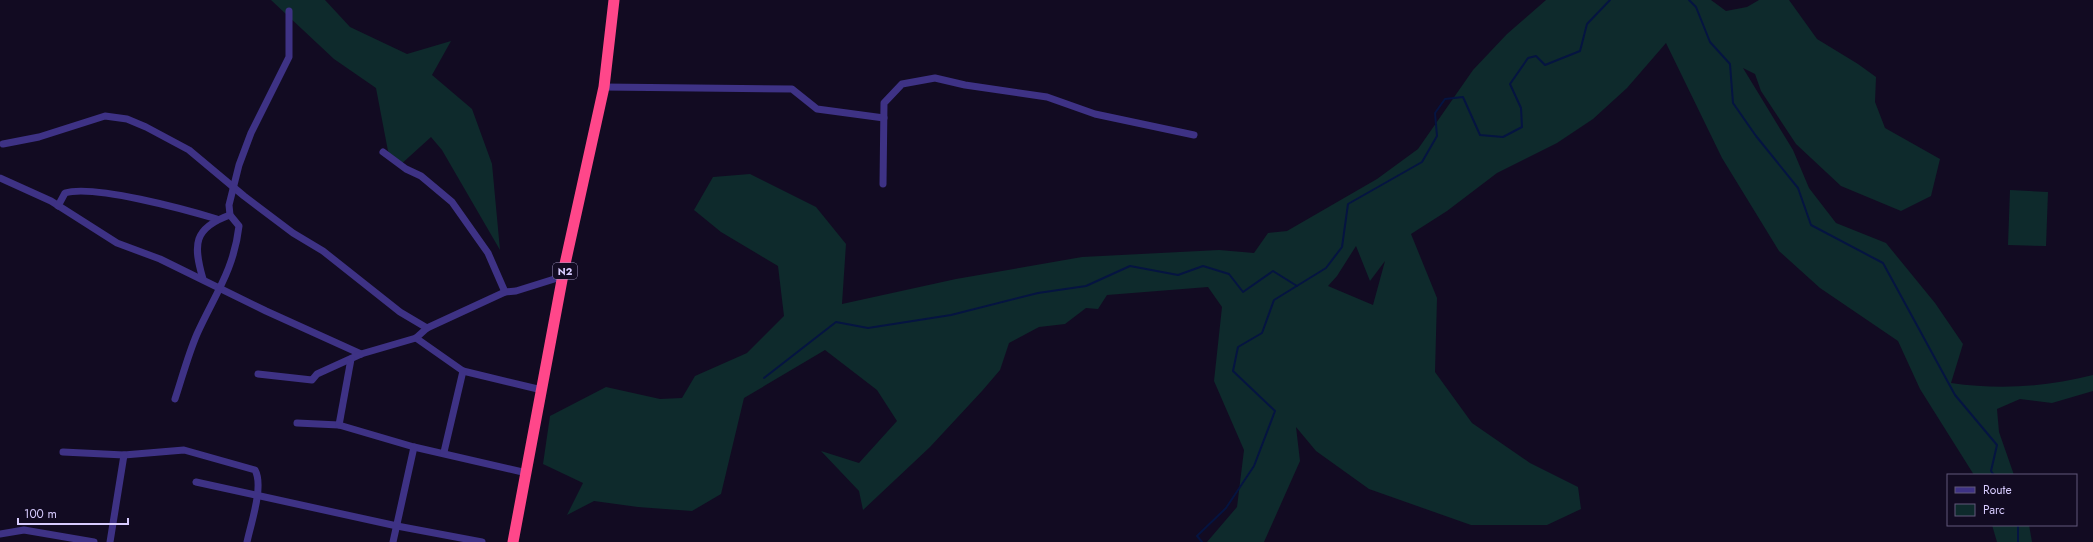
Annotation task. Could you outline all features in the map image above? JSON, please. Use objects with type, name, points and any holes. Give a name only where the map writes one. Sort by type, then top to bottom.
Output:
[{"type":"highway","name":"N2","points":[[513,542],[564,276],[604,87],[614,0]]},
{"type":"street","points":[[175,399],[196,335],[221,289],[228,271],[239,226],[230,215],[229,206],[239,165],[251,133],[289,57],[289,11]]},
{"type":"street","points":[[883,184],[884,103],[902,84],[935,78],[965,85],[1047,97],[1095,114],[1194,135]]},
{"type":"street","points":[[604,87],[792,89],[817,109],[884,118]]},
{"type":"street","points":[[3,144],[39,137],[94,118],[105,116],[127,119],[146,127],[189,150],[293,233],[323,251],[400,312],[427,328]]},
{"type":"street","points":[[383,152],[406,169],[421,176],[452,202],[488,253],[505,292]]},
{"type":"street","points":[[0,178],[58,206],[116,243],[160,259],[361,354]]},
{"type":"street","points":[[58,206],[65,193],[80,191],[183,208],[217,219]]},
{"type":"street","points":[[203,279],[196,249],[199,234],[217,219],[230,215]]},
{"type":"street","points":[[258,374],[312,380],[317,374],[351,358],[416,338],[427,328],[505,292],[516,291],[564,276]]},
{"type":"street","points":[[416,338],[464,371],[542,390]]},
{"type":"street","points":[[339,426],[351,358]]},
{"type":"street","points":[[444,452],[464,371]]},
{"type":"street","points":[[297,423],[339,426],[414,447],[444,452],[527,473]]},
{"type":"street","points":[[393,542],[414,447]]},
{"type":"street","points":[[63,452],[124,455],[184,450],[255,470],[258,476],[257,496],[247,542]]},
{"type":"street","points":[[110,542],[124,455]]},
{"type":"street","points":[[196,482],[397,526],[482,542]]},
{"type":"street","points":[[0,534],[24,530],[94,542]]},
{"type":"green space","points":[[271,0],[325,0],[350,27],[407,54],[451,41],[432,75],[472,109],[492,164],[500,250],[442,150],[431,137],[399,166],[388,151],[376,88],[334,59]]},
{"type":"green space","points":[[1546,0],[1711,0],[1726,11],[1747,7],[1759,0],[1789,0],[1817,39],[1876,77],[1875,102],[1885,128],[1940,159],[1931,196],[1901,211],[1841,186],[1796,144],[1761,91],[1755,74],[1743,68],[1793,150],[1809,188],[1836,223],[1886,243],[1935,303],[1963,344],[1951,383],[2005,387],[2023,386],[2040,385],[2093,375],[2093,391],[2052,403],[2020,399],[1997,409],[1999,432],[2014,474],[1973,474],[1920,389],[1898,341],[1820,288],[1779,251],[1722,158],[1666,43],[1627,88],[1593,119],[1557,143],[1497,173],[1447,211],[1411,234],[1437,298],[1435,372],[1472,423],[1530,463],[1578,487],[1581,509],[1547,525],[1471,525],[1369,489],[1316,451],[1296,427],[1300,461],[1264,542],[1207,542],[1237,507],[1244,450],[1214,381],[1222,307],[1208,287],[1107,295],[1098,309],[1086,308],[1065,324],[1039,327],[1009,343],[1000,370],[982,391],[930,447],[863,510],[859,491],[821,451],[859,463],[897,421],[877,390],[825,350],[744,398],[721,494],[692,511],[638,507],[594,501],[567,515],[583,483],[543,464],[550,416],[606,387],[660,399],[682,398],[695,376],[747,353],[784,316],[778,266],[721,232],[694,210],[713,177],[750,174],[816,207],[846,244],[842,304],[956,279],[1082,257],[1219,250],[1254,253],[1268,233],[1287,231],[1377,179],[1418,149],[1473,70],[1507,34]],"holes":[[[1356,246],[1370,281],[1385,261],[1373,305],[1328,286],[1337,276]]]},
{"type":"green space","points":[[2010,190],[2048,192],[2046,246],[2008,245]]},
{"type":"green space","points":[[1992,526],[2029,526],[2032,542],[1997,542]]},
{"type":"waterway","points":[[1202,542],[1197,536],[1226,508],[1254,466],[1275,411],[1233,371],[1238,347],[1262,333],[1274,300],[1326,268],[1342,247],[1348,204],[1422,162],[1437,136],[1435,113],[1445,99],[1463,97],[1480,135],[1503,137],[1522,127],[1521,108],[1510,84],[1528,58],[1536,56],[1545,65],[1580,51],[1587,24],[1610,0]]},
{"type":"waterway","points":[[1689,0],[1696,7],[1710,42],[1730,64],[1733,103],[1756,136],[1798,188],[1811,225],[1883,263],[1955,395],[1997,445],[1991,471],[1993,474]]},
{"type":"waterway","points":[[764,378],[836,322],[868,328],[951,315],[1038,293],[1086,286],[1130,266],[1178,275],[1203,266],[1229,274],[1243,292],[1273,271],[1297,286]]},
{"type":"waterway","points":[[2018,526],[2018,542]]}]
